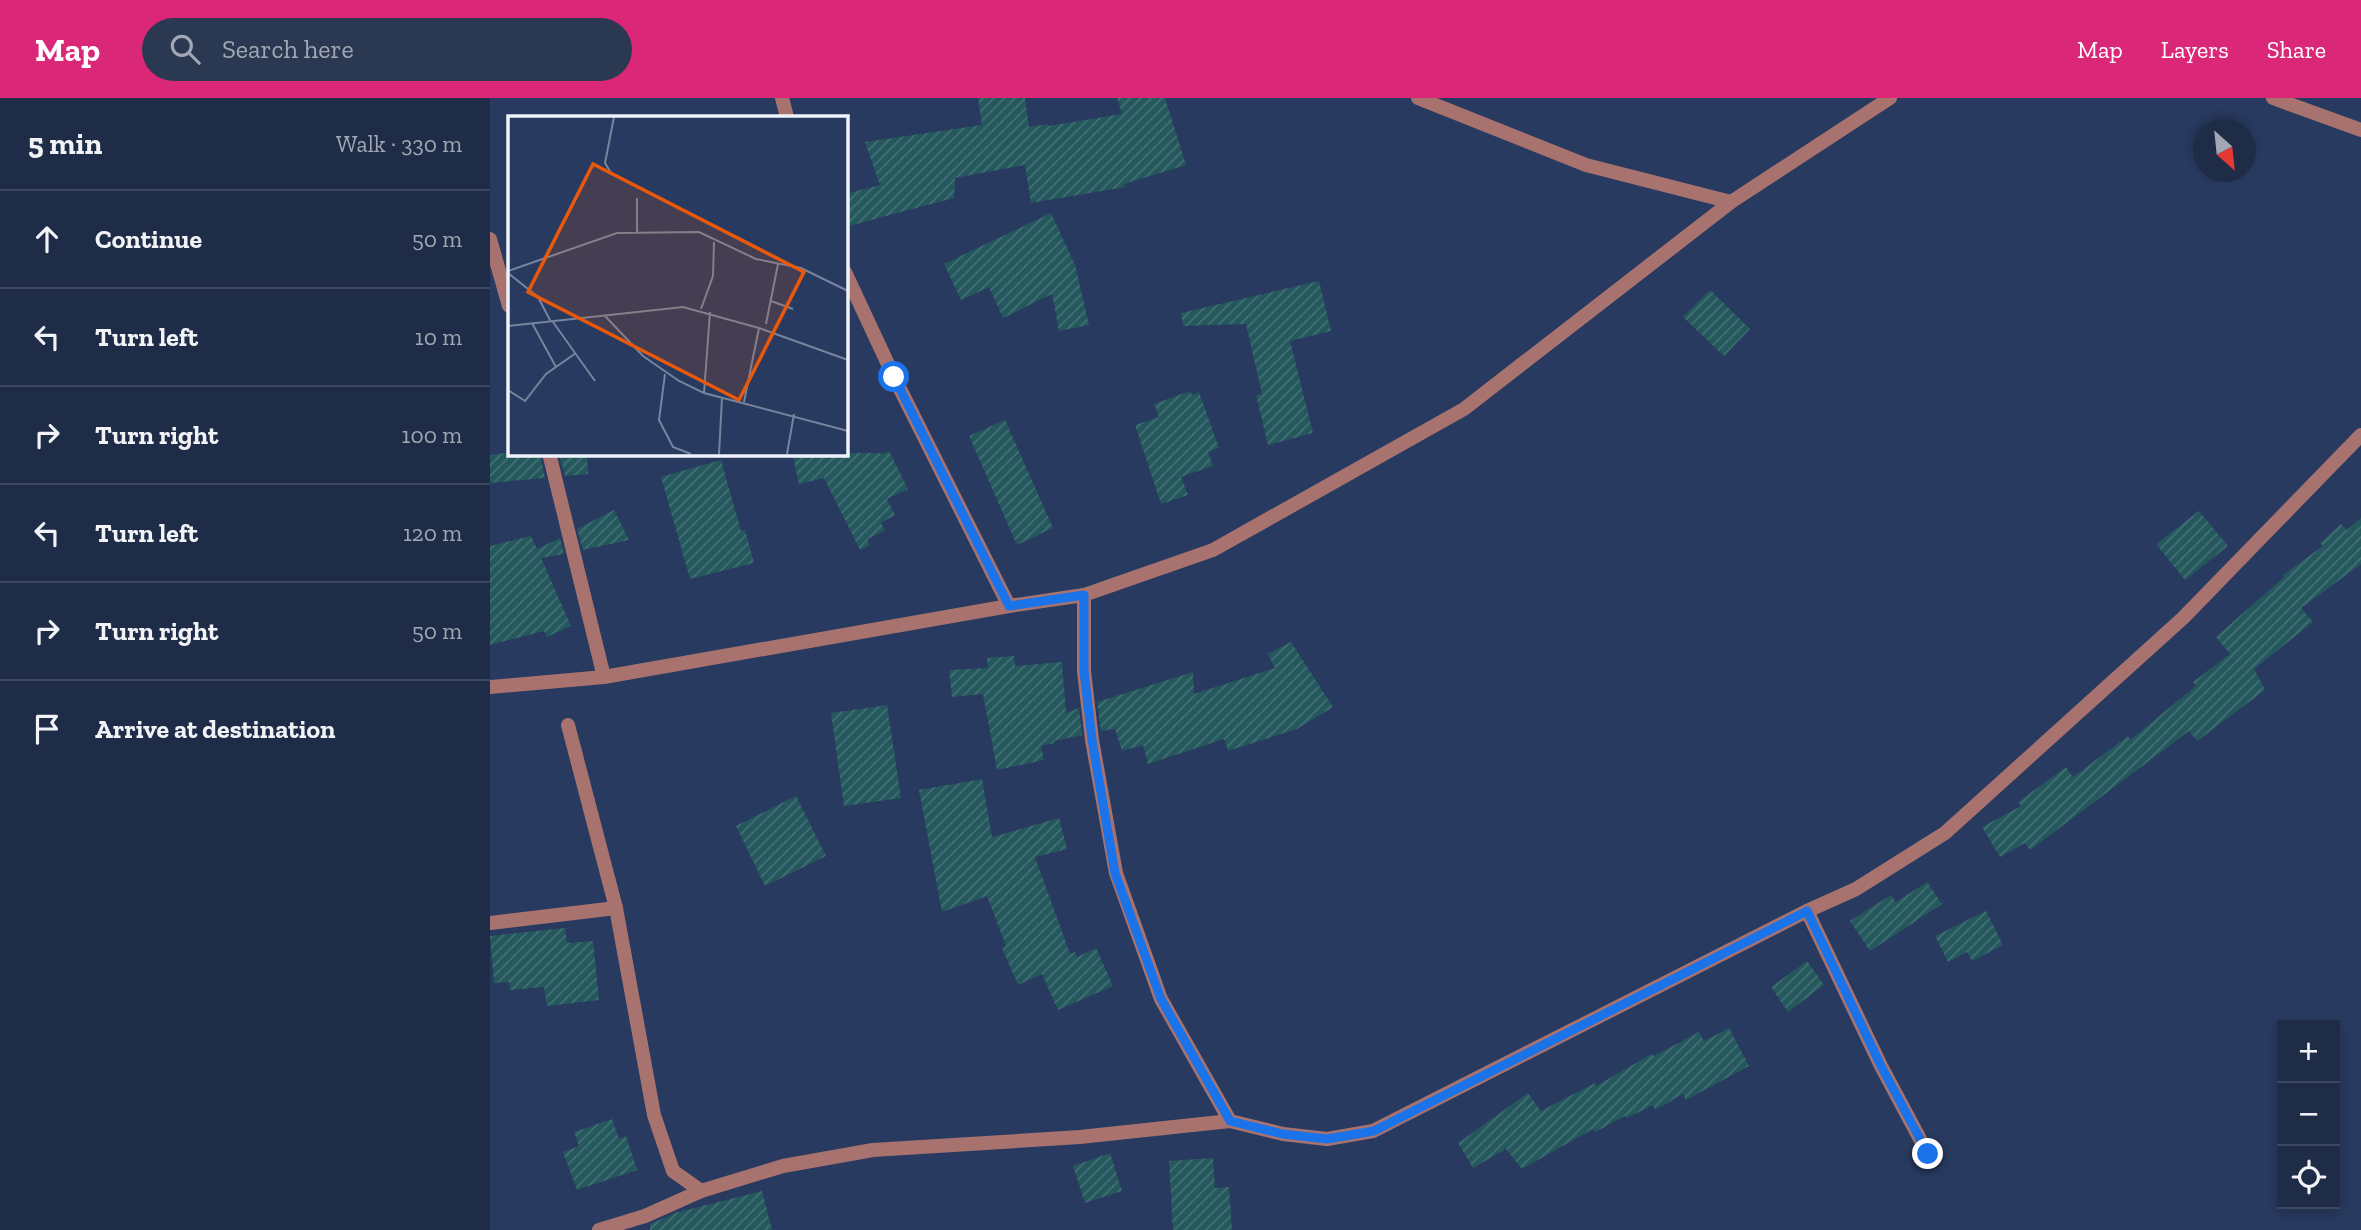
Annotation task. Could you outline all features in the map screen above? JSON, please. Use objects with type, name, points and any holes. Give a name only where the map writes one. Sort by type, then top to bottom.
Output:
[{"type":"street","points":[[782,98],[787,116]]},
{"type":"street","points":[[1418,98],[1586,165],[1731,202]]},
{"type":"street","points":[[490,687],[604,677],[1084,595],[1213,550],[1464,409],[1731,202],[1890,98]]},
{"type":"street","points":[[2273,98],[2361,130]]},
{"type":"street","points":[[490,239],[508,302]]},
{"type":"street","points":[[847,276],[894,377],[1009,606]]},
{"type":"street","points":[[599,1230],[645,1216],[701,1191],[783,1166],[873,1150],[1080,1137],[1230,1121],[1283,1134],[1327,1139],[1374,1131],[1807,911],[1856,889],[1945,833],[2183,618],[2361,435]]},
{"type":"street","points":[[549,455],[604,677]]},
{"type":"street","points":[[1084,595],[1084,671],[1092,740],[1115,873],[1161,999],[1230,1121]]},
{"type":"street","points":[[568,725],[616,908],[654,1115],[673,1171],[701,1191]]},
{"type":"street","points":[[490,923],[616,908]]},
{"type":"street","points":[[1807,911],[1881,1066],[1928,1154]]},
{"type":"building","points":[[978,98],[1025,98],[1029,127],[1122,114],[1117,98],[1165,98],[1186,165],[1124,184],[1125,187],[1031,203],[1025,165],[955,178],[954,198],[847,226],[847,193],[880,185],[865,142],[982,125]]},
{"type":"building","points":[[1051,213],[1075,265],[1089,325],[1059,331],[1052,294],[1003,318],[989,287],[961,300],[944,264]]},
{"type":"building","points":[[1319,281],[1331,331],[1290,341],[1313,433],[1268,445],[1256,395],[1262,394],[1246,324],[1183,326],[1181,313]]},
{"type":"building","points":[[1710,290],[1750,329],[1724,356],[1683,317]]},
{"type":"building","points":[[1190,391],[1192,395],[1199,392],[1219,448],[1208,452],[1213,466],[1181,477],[1188,495],[1161,504],[1135,425],[1159,417],[1154,404]]},
{"type":"building","points":[[1005,420],[1053,528],[1017,545],[969,436]]},
{"type":"building","points":[[889,451],[908,489],[887,499],[895,515],[881,523],[885,530],[868,539],[869,546],[860,550],[824,478],[799,484],[792,455],[881,455]]},
{"type":"building","points":[[490,455],[540,455],[545,478],[490,483]]},
{"type":"building","points":[[560,455],[587,455],[588,474],[565,476]]},
{"type":"building","points":[[721,460],[741,531],[745,530],[754,563],[690,579],[661,477]]},
{"type":"building","points":[[614,510],[629,540],[583,550],[577,529]]},
{"type":"building","points":[[2199,511],[2228,546],[2185,580],[2156,544]]},
{"type":"building","points":[[2361,518],[2361,564],[2301,608],[2313,622],[2254,669],[2265,690],[2197,741],[2189,731],[2030,850],[2025,843],[2000,857],[1982,827],[2021,806],[2018,802],[2066,767],[2073,777],[2128,736],[2130,740],[2196,686],[2193,682],[2230,654],[2216,637],[2284,577],[2283,575],[2323,546],[2320,543],[2341,524],[2347,530]]},
{"type":"building","points":[[531,536],[537,549],[560,538],[564,554],[541,558],[571,626],[547,637],[544,631],[490,645],[490,546]]},
{"type":"building","points":[[1291,642],[1333,707],[1297,729],[1228,751],[1224,739],[1148,764],[1143,745],[1122,751],[1115,729],[1101,731],[1097,702],[1193,672],[1194,694],[1275,668],[1268,654]]},
{"type":"building","points":[[1014,656],[1015,666],[1062,662],[1066,713],[1079,708],[1082,735],[1041,746],[1044,760],[997,770],[983,694],[952,697],[949,670],[988,668],[987,658]]},
{"type":"building","points":[[887,705],[901,798],[844,806],[831,713]]},
{"type":"building","points":[[982,779],[992,837],[1059,818],[1067,849],[1035,857],[1070,954],[1075,952],[1077,957],[1096,948],[1113,986],[1058,1010],[1042,974],[1018,985],[1002,948],[1006,946],[987,896],[942,912],[919,790]]},
{"type":"building","points":[[796,796],[826,856],[765,886],[736,826]]},
{"type":"building","points":[[1927,882],[1942,904],[1870,951],[1850,921],[1891,895],[1896,902]]},
{"type":"building","points":[[1986,911],[2003,945],[1972,961],[1967,952],[1948,962],[1935,936]]},
{"type":"building","points":[[565,928],[567,943],[593,941],[599,1000],[547,1006],[544,987],[510,990],[509,982],[494,983],[490,936]]},
{"type":"building","points":[[1807,961],[1824,985],[1788,1012],[1771,987]]},
{"type":"building","points":[[1729,1028],[1749,1066],[1686,1100],[1683,1094],[1655,1110],[1653,1105],[1595,1132],[1593,1129],[1522,1169],[1506,1149],[1473,1168],[1458,1143],[1528,1093],[1541,1111],[1595,1083],[1596,1086],[1652,1054],[1654,1056],[1699,1032],[1704,1041]]},
{"type":"building","points":[[612,1119],[619,1139],[626,1136],[637,1170],[577,1190],[563,1152],[579,1146],[574,1132]]},
{"type":"building","points":[[1110,1153],[1122,1191],[1085,1203],[1073,1166]]},
{"type":"building","points":[[1213,1158],[1215,1188],[1229,1187],[1232,1230],[1173,1230],[1169,1161]]},
{"type":"building","points":[[762,1191],[772,1230],[650,1230],[650,1224],[675,1213]]},
{"type":"route","points":[[894,377],[1009,606],[1084,595],[1084,671],[1092,740],[1115,873],[1161,999],[1230,1121],[1283,1134],[1327,1139],[1374,1131],[1807,911],[1881,1066],[1928,1154]]}]
